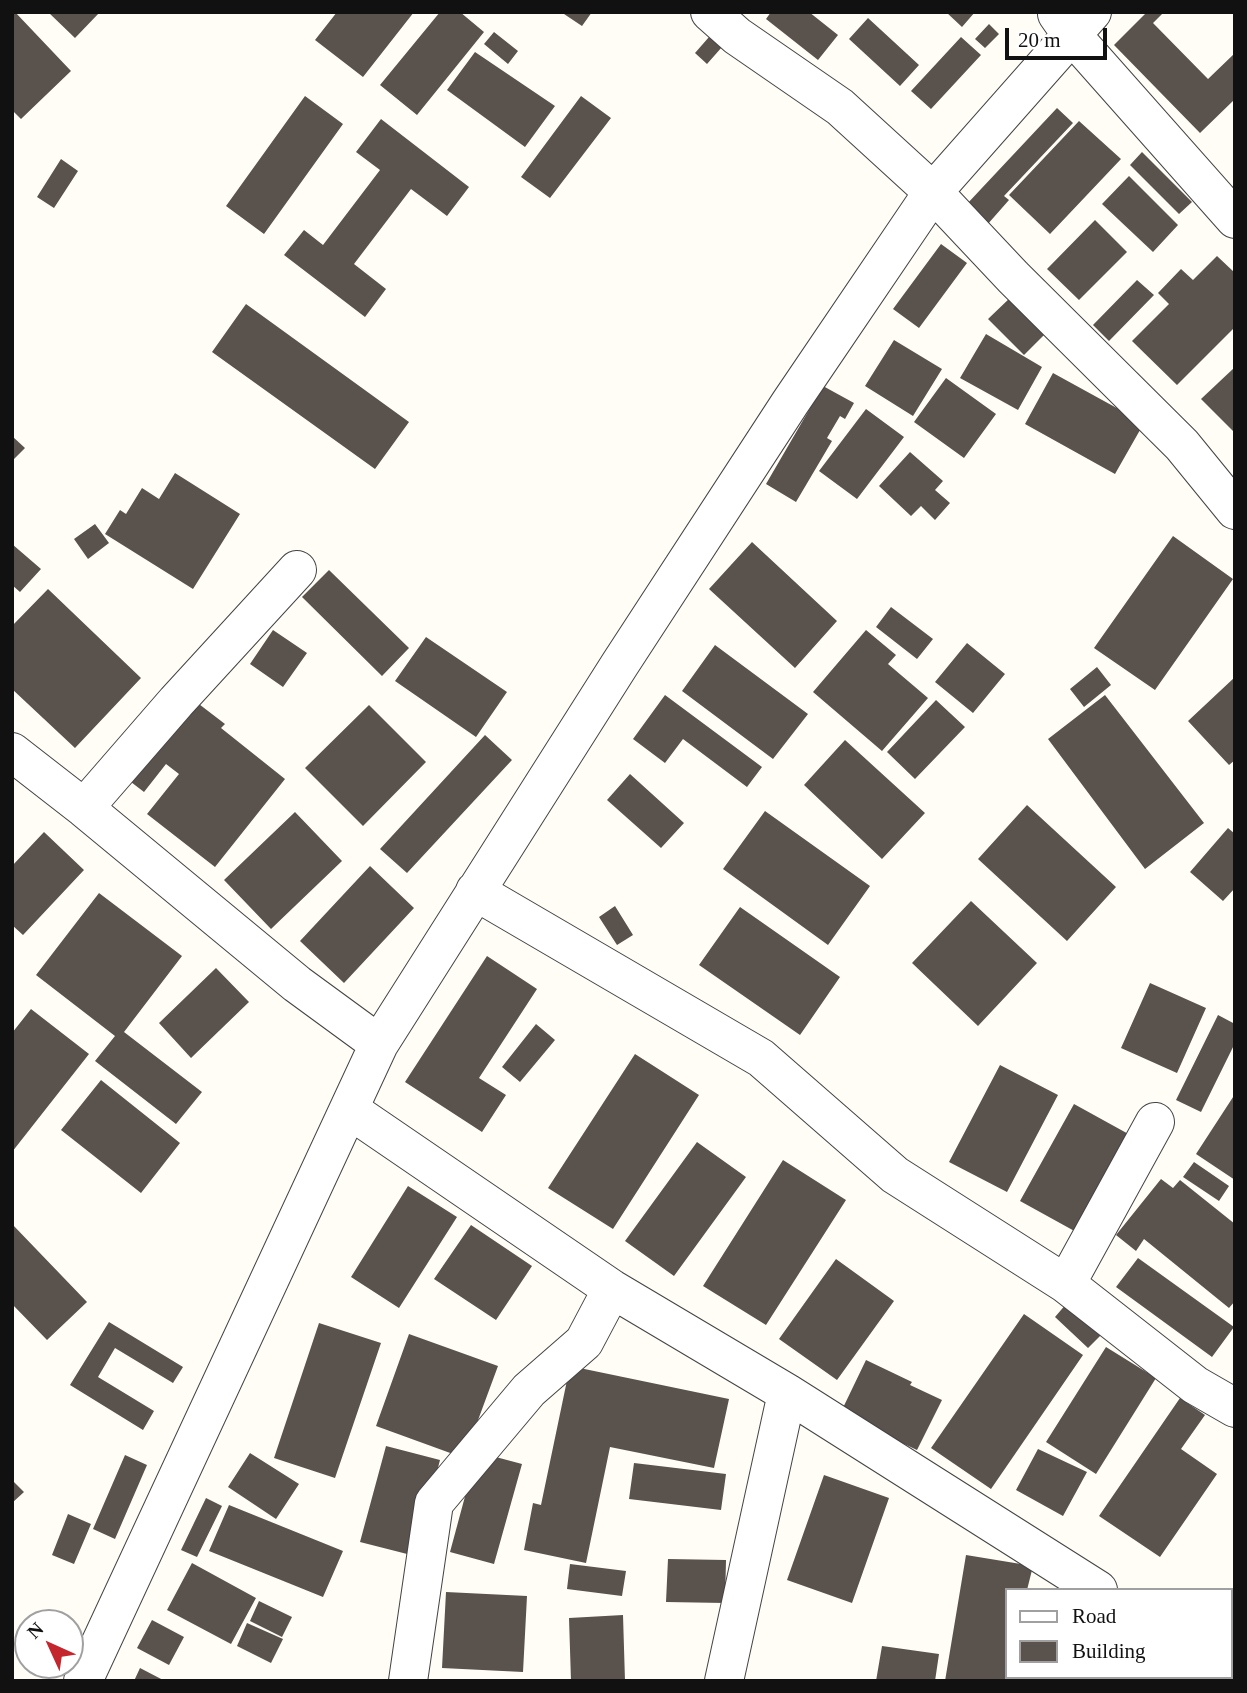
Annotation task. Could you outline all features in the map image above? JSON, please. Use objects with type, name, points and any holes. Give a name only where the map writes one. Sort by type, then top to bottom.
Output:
[{"type":"street","points":[[710,12],[737,36],[840,107],[933,192],[1013,277],[1182,445],[1235,510]]},
{"type":"street","points":[[83,1681],[379,1044],[782,414],[933,192],[1073,19],[1235,219]]},
{"type":"street","points":[[84,808],[176,702],[297,570]]},
{"type":"street","points":[[12,752],[297,984],[379,1044]]},
{"type":"street","points":[[475,891],[761,1058],[895,1175],[1066,1284],[1195,1385],[1235,1408]]},
{"type":"street","points":[[350,1110],[612,1289],[787,1393],[1095,1588]]},
{"type":"street","points":[[1066,1284],[1155,1122]]},
{"type":"street","points":[[408,1681],[434,1503],[529,1390],[584,1342],[612,1289]]},
{"type":"street","points":[[724,1681],[787,1393]]},
{"type":"building","points":[[12,12],[15,12],[71,71],[21,119],[12,110]]},
{"type":"building","points":[[48,12],[100,12],[75,38]]},
{"type":"building","points":[[337,12],[414,12],[363,77],[315,40]]},
{"type":"building","points":[[440,12],[460,12],[484,32],[417,115],[380,85]]},
{"type":"building","points":[[561,12],[592,12],[582,26]]},
{"type":"building","points":[[771,12],[809,12],[838,35],[818,60],[766,19]]},
{"type":"building","points":[[946,12],[975,12],[962,27]]},
{"type":"building","points":[[1147,12],[1164,12],[1153,23],[1208,79],[1235,53],[1235,99],[1200,133],[1114,45]]},
{"type":"building","points":[[868,18],[919,65],[900,86],[849,39]]},
{"type":"building","points":[[989,24],[999,34],[985,48],[975,39]]},
{"type":"building","points":[[494,32],[518,51],[508,64],[484,44]]},
{"type":"building","points":[[709,37],[722,47],[707,64],[695,53]]},
{"type":"building","points":[[961,37],[981,55],[931,109],[911,91]]},
{"type":"building","points":[[475,52],[555,106],[525,147],[447,90]]},
{"type":"building","points":[[305,96],[343,124],[264,234],[226,206]]},
{"type":"building","points":[[581,96],[611,118],[550,198],[521,177]]},
{"type":"building","points":[[1057,108],[1073,123],[1004,196],[1009,200],[987,225],[966,205]]},
{"type":"building","points":[[381,119],[469,187],[447,216],[411,189],[354,264],[386,289],[365,317],[284,255],[304,230],[323,245],[380,170],[356,152]]},
{"type":"building","points":[[1079,121],[1121,159],[1050,234],[1009,195]]},
{"type":"building","points":[[1142,152],[1192,202],[1179,214],[1130,165]]},
{"type":"building","points":[[61,159],[78,171],[54,208],[37,197]]},
{"type":"building","points":[[1129,176],[1178,225],[1153,252],[1102,204]]},
{"type":"building","points":[[1095,220],[1127,252],[1079,300],[1047,269]]},
{"type":"building","points":[[941,244],[967,263],[919,328],[893,309]]},
{"type":"building","points":[[1217,256],[1235,273],[1235,327],[1177,385],[1132,341],[1169,304],[1158,293],[1181,269],[1193,280]]},
{"type":"building","points":[[1137,280],[1154,295],[1109,341],[1093,325]]},
{"type":"building","points":[[1012,296],[1047,332],[1024,355],[988,319]]},
{"type":"building","points":[[246,304],[409,422],[375,469],[212,352]]},
{"type":"building","points":[[986,334],[1042,367],[1018,410],[960,378]]},
{"type":"building","points":[[894,340],[942,369],[913,416],[865,386]]},
{"type":"building","points":[[1235,367],[1235,433],[1201,399]]},
{"type":"building","points":[[1053,373],[1144,423],[1115,474],[1025,424]]},
{"type":"building","points":[[946,378],[996,414],[964,458],[914,422]]},
{"type":"building","points":[[823,386],[854,403],[845,419],[840,416],[827,438],[832,441],[796,502],[766,484]]},
{"type":"building","points":[[866,409],[904,437],[857,499],[819,471]]},
{"type":"building","points":[[12,436],[25,448],[12,461]]},
{"type":"building","points":[[910,452],[943,481],[935,490],[950,503],[935,520],[921,506],[911,516],[879,486]]},
{"type":"building","points":[[175,473],[240,514],[193,589],[105,534],[120,510],[126,514],[142,488],[159,499]]},
{"type":"building","points":[[95,524],[109,543],[88,559],[74,539]]},
{"type":"building","points":[[1173,536],[1233,579],[1155,690],[1094,648]]},
{"type":"building","points":[[752,542],[837,621],[795,668],[709,589]]},
{"type":"building","points":[[12,544],[41,569],[20,592],[12,585]]},
{"type":"building","points":[[329,570],[409,648],[382,676],[302,597]]},
{"type":"building","points":[[48,589],[141,678],[75,748],[12,689],[12,626]]},
{"type":"building","points":[[891,607],[933,639],[917,659],[876,627]]},
{"type":"building","points":[[273,630],[307,653],[283,687],[250,664]]},
{"type":"building","points":[[866,630],[896,655],[888,664],[928,698],[882,751],[813,692]]},
{"type":"building","points":[[426,637],[507,692],[476,737],[395,681]]},
{"type":"building","points":[[967,643],[1005,674],[973,713],[935,682]]},
{"type":"building","points":[[715,645],[808,714],[773,759],[682,691]]},
{"type":"building","points":[[1097,667],[1111,685],[1084,707],[1070,689]]},
{"type":"building","points":[[1235,677],[1235,760],[1229,765],[1188,721]]},
{"type":"building","points":[[665,695],[762,767],[747,787],[683,739],[665,763],[633,739]]},
{"type":"building","points":[[1105,695],[1204,823],[1145,869],[1048,739]]},
{"type":"building","points":[[936,700],[965,727],[915,779],[887,752]]},
{"type":"building","points":[[195,701],[225,724],[221,728],[285,779],[215,867],[147,814],[179,774],[166,764],[144,792],[131,782]]},
{"type":"building","points":[[369,705],[426,762],[363,826],[305,768]]},
{"type":"building","points":[[485,735],[512,760],[407,873],[380,849]]},
{"type":"building","points":[[845,740],[925,813],[882,859],[804,785]]},
{"type":"building","points":[[630,774],[684,823],[661,848],[607,800]]},
{"type":"building","points":[[1027,805],[1116,887],[1067,941],[978,859]]},
{"type":"building","points":[[765,811],[870,886],[828,945],[723,869]]},
{"type":"building","points":[[295,812],[342,861],[271,929],[224,880]]},
{"type":"building","points":[[1228,828],[1235,834],[1235,888],[1223,901],[1190,872]]},
{"type":"building","points":[[44,832],[84,870],[23,935],[12,925],[12,866]]},
{"type":"building","points":[[370,866],[414,908],[344,983],[300,941]]},
{"type":"building","points":[[99,893],[182,956],[124,1032],[202,1092],[176,1124],[95,1061],[115,1036],[36,975]]},
{"type":"building","points":[[971,901],[1037,963],[978,1026],[912,963]]},
{"type":"building","points":[[615,906],[633,935],[617,945],[599,917]]},
{"type":"building","points":[[740,907],[840,977],[800,1035],[699,965]]},
{"type":"building","points":[[487,956],[537,989],[479,1078],[506,1095],[482,1132],[405,1082]]},
{"type":"building","points":[[216,968],[249,1002],[191,1058],[159,1023]]},
{"type":"building","points":[[1150,983],[1206,1008],[1177,1073],[1121,1048]]},
{"type":"building","points":[[31,1009],[89,1054],[12,1152],[12,1033]]},
{"type":"building","points":[[1218,1015],[1235,1024],[1235,1043],[1201,1112],[1176,1100]]},
{"type":"building","points":[[536,1024],[555,1040],[520,1082],[502,1067]]},
{"type":"building","points":[[635,1054],[699,1095],[613,1229],[548,1188]]},
{"type":"building","points":[[1000,1065],[1058,1095],[1007,1192],[949,1162]]},
{"type":"building","points":[[101,1080],[180,1143],[141,1193],[61,1130]]},
{"type":"building","points":[[1235,1094],[1235,1180],[1196,1154]]},
{"type":"building","points":[[1074,1104],[1132,1136],[1078,1233],[1020,1201]]},
{"type":"building","points":[[697,1142],[746,1177],[674,1276],[625,1241]]},
{"type":"building","points":[[783,1160],[846,1200],[766,1325],[703,1286]]},
{"type":"building","points":[[1194,1162],[1229,1186],[1219,1201],[1183,1177]]},
{"type":"building","points":[[1161,1179],[1173,1188],[1180,1180],[1235,1224],[1235,1301],[1229,1308],[1144,1239],[1136,1251],[1116,1235]]},
{"type":"building","points":[[408,1186],[457,1217],[399,1308],[351,1277]]},
{"type":"building","points":[[12,1224],[87,1302],[47,1340],[12,1304]]},
{"type":"building","points":[[471,1225],[532,1266],[496,1320],[434,1279]]},
{"type":"building","points":[[1138,1258],[1234,1327],[1212,1357],[1116,1287]]},
{"type":"building","points":[[836,1259],[894,1301],[837,1380],[779,1339]]},
{"type":"building","points":[[1067,1303],[1102,1334],[1088,1348],[1055,1317]]},
{"type":"building","points":[[1024,1314],[1083,1355],[991,1489],[931,1448]]},
{"type":"building","points":[[109,1322],[183,1367],[173,1383],[115,1348],[98,1377],[154,1411],[143,1430],[70,1385]]},
{"type":"building","points":[[319,1323],[381,1343],[335,1478],[274,1458]]},
{"type":"building","points":[[409,1334],[498,1366],[464,1458],[376,1426]]},
{"type":"building","points":[[1106,1347],[1156,1378],[1096,1474],[1046,1442]]},
{"type":"building","points":[[866,1360],[942,1400],[917,1450],[840,1414]]},
{"type":"building","points":[[570,1366],[729,1399],[714,1468],[610,1447],[586,1563],[524,1550],[533,1503],[541,1505]]},
{"type":"building","points":[[1180,1398],[1205,1415],[1181,1449],[1217,1474],[1160,1557],[1099,1516]]},
{"type":"building","points":[[386,1446],[440,1460],[415,1556],[360,1542]]},
{"type":"building","points":[[1038,1449],[1087,1472],[1063,1516],[1016,1490]]},
{"type":"building","points":[[477,1452],[522,1464],[494,1564],[450,1552]]},
{"type":"building","points":[[250,1453],[299,1484],[276,1519],[228,1487]]},
{"type":"building","points":[[125,1455],[147,1465],[115,1539],[93,1529]]},
{"type":"building","points":[[634,1463],[726,1474],[721,1510],[629,1499]]},
{"type":"building","points":[[824,1475],[889,1498],[852,1603],[787,1580]]},
{"type":"building","points":[[12,1480],[24,1492],[12,1503]]},
{"type":"building","points":[[206,1498],[222,1506],[197,1557],[181,1550]]},
{"type":"building","points":[[229,1505],[343,1551],[323,1597],[209,1551]]},
{"type":"building","points":[[68,1514],[91,1524],[74,1564],[52,1555]]},
{"type":"building","points":[[966,1555],[1033,1566],[1028,1588],[1006,1588],[1006,1679],[1012,1681],[945,1681]]},
{"type":"building","points":[[668,1559],[726,1560],[725,1603],[666,1602]]},
{"type":"building","points":[[192,1563],[256,1598],[231,1644],[167,1610]]},
{"type":"building","points":[[570,1564],[626,1571],[622,1596],[567,1589]]},
{"type":"building","points":[[446,1592],[527,1596],[523,1672],[442,1668]]},
{"type":"building","points":[[259,1601],[292,1617],[282,1637],[250,1621]]},
{"type":"building","points":[[623,1615],[625,1681],[571,1681],[569,1618]]},
{"type":"building","points":[[152,1620],[184,1637],[169,1665],[137,1648]]},
{"type":"building","points":[[247,1623],[283,1639],[271,1663],[237,1646]]},
{"type":"building","points":[[882,1646],[939,1654],[935,1681],[876,1681]]},
{"type":"building","points":[[1235,1652],[1235,1681],[1215,1681],[1213,1679],[1233,1679]]},
{"type":"building","points":[[140,1668],[165,1681],[134,1681]]},
{"type":"building","points":[[1026,1679],[1069,1679],[1069,1681]]}]
